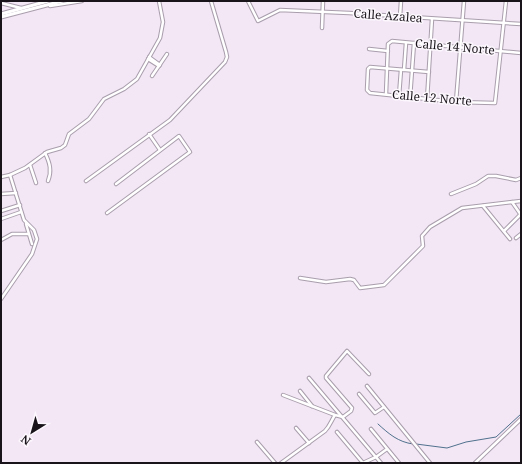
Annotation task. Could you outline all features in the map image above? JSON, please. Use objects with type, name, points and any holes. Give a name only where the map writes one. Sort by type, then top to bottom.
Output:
[{"type":"main road","points":[[1,14],[48,1]]},
{"type":"main road","points":[[1,17],[62,1]]},
{"type":"street","points":[[38,7],[82,1]]},
{"type":"street","points":[[1,177],[10,175],[30,165],[45,153],[65,146],[69,134],[89,119],[104,99],[124,89],[137,79],[160,38],[164,22],[159,1]]},
{"type":"street","points":[[86,181],[170,120],[225,62],[227,57],[226,52],[211,1]]},
{"type":"street","name":"Calle Azalea","points":[[248,1],[258,20],[280,10],[322,11],[521,24]]},
{"type":"street","points":[[322,28],[323,1]]},
{"type":"street","points":[[400,17],[401,1]]},
{"type":"street","points":[[456,102],[464,1]]},
{"type":"street","points":[[502,52],[506,1]]},
{"type":"street","points":[[1,3],[21,8],[25,11]]},
{"type":"street","points":[[427,100],[432,19]]},
{"type":"street","name":"Calle 14 Norte","points":[[388,51],[390,42],[521,53]]},
{"type":"street","points":[[399,96],[406,43]]},
{"type":"street","points":[[410,98],[414,43]]},
{"type":"street","points":[[369,49],[388,51],[386,94]]},
{"type":"street","name":"Calle 12 Norte","points":[[387,68],[369,67],[368,92],[427,100],[495,103],[502,52]]},
{"type":"street","points":[[152,76],[167,54]]},
{"type":"street","points":[[149,58],[159,66]]},
{"type":"street","points":[[387,68],[429,72]]},
{"type":"street","points":[[149,134],[160,150]]},
{"type":"street","points":[[107,213],[190,152],[179,136],[116,184]]},
{"type":"street","points":[[45,153],[51,171],[48,181]]},
{"type":"street","points":[[30,165],[36,183]]},
{"type":"street","points":[[10,175],[32,244]]},
{"type":"street","points":[[451,194],[476,184],[488,176],[516,180],[521,178]]},
{"type":"street","points":[[1,194],[16,193]]},
{"type":"street","points":[[504,231],[521,215],[511,201]]},
{"type":"street","points":[[300,278],[326,282],[350,279],[354,280],[360,288],[384,285],[423,246],[422,236],[430,227],[462,208],[521,201]]},
{"type":"street","points":[[1,211],[20,205]]},
{"type":"street","points":[[483,205],[510,239]]},
{"type":"street","points":[[1,219],[22,212]]},
{"type":"street","points":[[1,298],[35,249],[37,239],[36,235],[34,230],[26,223]]},
{"type":"street","points":[[1,240],[12,234],[28,234]]},
{"type":"street","points":[[516,238],[521,234]]},
{"type":"street","points":[[343,417],[352,409],[326,378],[327,374],[347,351],[369,374]]},
{"type":"street","points":[[309,378],[353,428],[381,463]]},
{"type":"street","points":[[366,386],[430,463]]},
{"type":"street","points":[[300,391],[312,406]]},
{"type":"street","points":[[283,394],[343,417]]},
{"type":"street","points":[[359,394],[376,413],[384,407]]},
{"type":"street","points":[[281,463],[326,431],[331,425],[332,419],[335,415]]},
{"type":"street","points":[[475,463],[521,419]]},
{"type":"street","points":[[296,428],[309,443]]},
{"type":"street","points":[[371,429],[399,463]]},
{"type":"street","points":[[337,432],[362,463],[376,457],[387,449]]},
{"type":"street","points":[[257,442],[275,463]]},
{"type":"waterway","points":[[416,444],[447,448],[466,442],[496,437],[521,414]]},
{"type":"waterway","points":[[378,424],[398,439],[413,444]]}]
